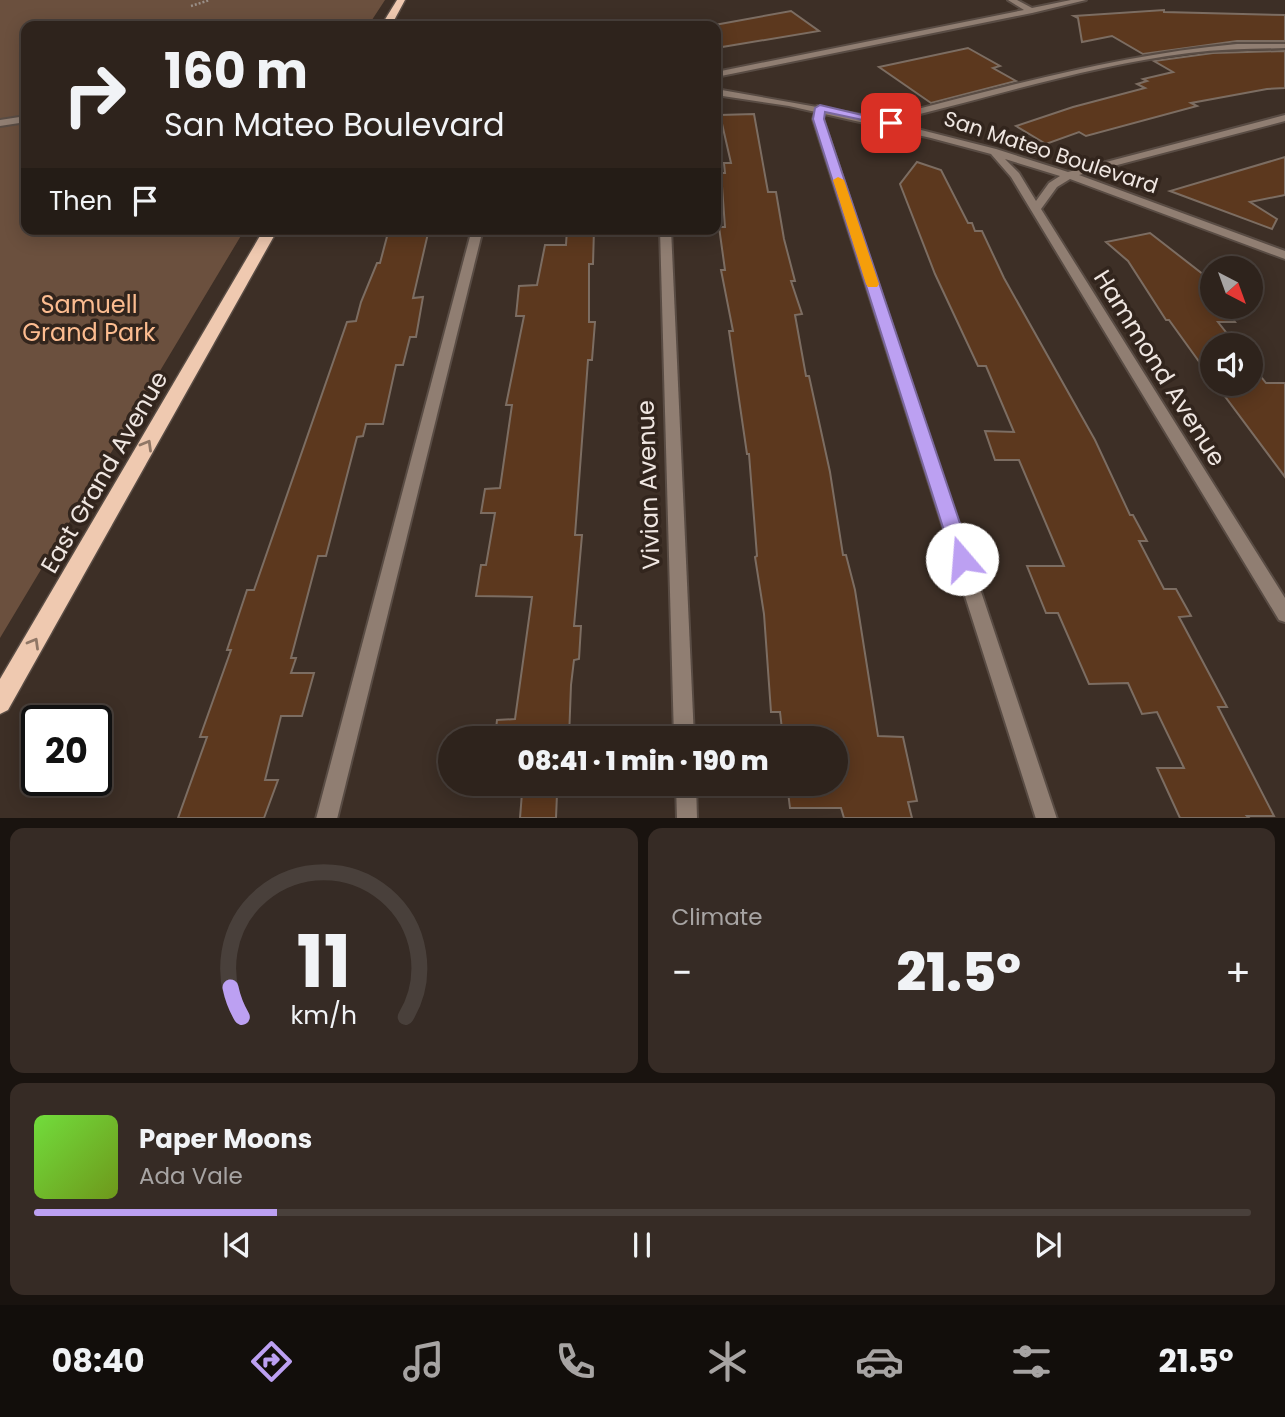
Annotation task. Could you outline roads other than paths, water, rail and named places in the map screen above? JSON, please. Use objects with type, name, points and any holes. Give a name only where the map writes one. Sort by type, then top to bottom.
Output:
[{"type":"main road","points":[[389,21],[401,0]]},
{"type":"main road","name":"East Grand Avenue","points":[[0,702],[268,235]]},
{"type":"street","points":[[1012,0],[1032,11]]},
{"type":"street","points":[[721,74],[1082,0]]},
{"type":"street","points":[[891,123],[909,114],[1175,52],[1231,46],[1285,46]]},
{"type":"street","points":[[745,96],[736,84],[738,77],[747,69]]},
{"type":"street","name":"San Mateo Boulevard","points":[[721,93],[820,108],[891,123],[992,150],[1284,253]]},
{"type":"street","points":[[820,108],[818,119],[822,132],[1047,818]]},
{"type":"street","points":[[1035,210],[1053,185],[1069,175],[1285,118]]},
{"type":"street","points":[[0,123],[21,120]]},
{"type":"street","name":"Hammond Avenue","points":[[992,150],[1015,175],[1285,614]]},
{"type":"street","points":[[326,818],[476,235]]},
{"type":"street","name":"Vivian Avenue","points":[[665,235],[684,726]]},
{"type":"street","points":[[686,796],[687,818]]},
{"type":"park label","name":"Samuell Grand Park","points":[[89,318]]}]
